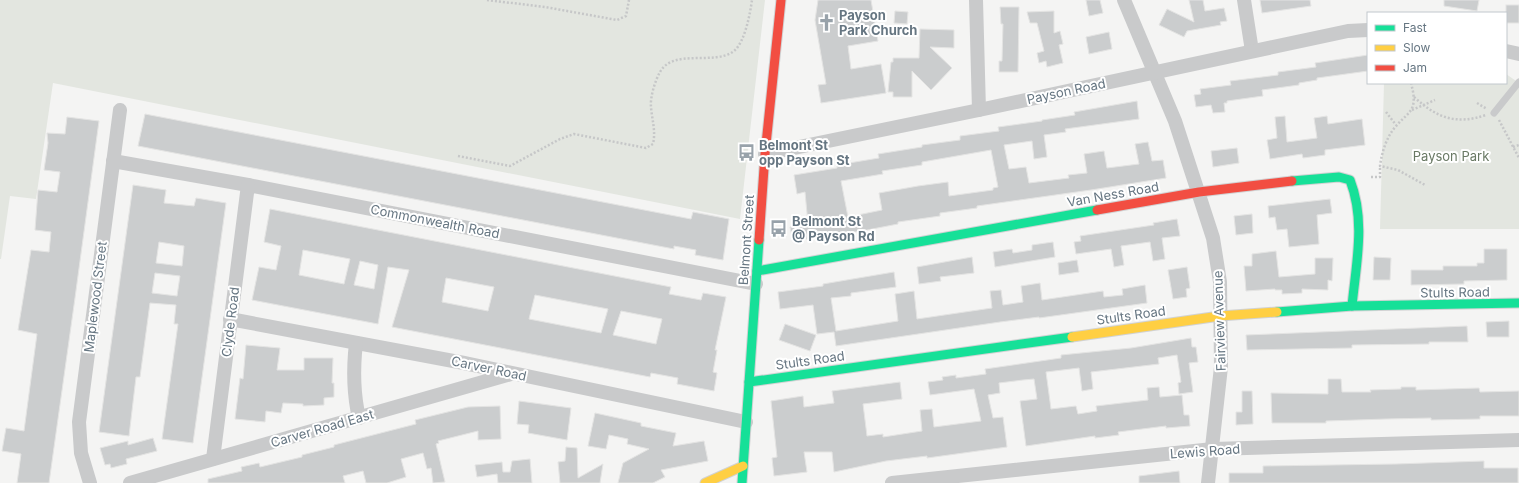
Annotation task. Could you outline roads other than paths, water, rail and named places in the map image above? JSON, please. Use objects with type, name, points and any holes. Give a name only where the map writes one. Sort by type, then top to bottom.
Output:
[{"type":"street","name":"Belmont Street","points":[[742,483],[765,154],[781,0]]},
{"type":"street","points":[[976,0],[979,110]]},
{"type":"street","name":"Fairview Avenue","points":[[1124,0],[1175,121],[1213,238],[1220,282],[1221,367],[1208,483]]},
{"type":"street","points":[[1244,0],[1252,51]]},
{"type":"street","name":"Payson Road","points":[[765,154],[1348,31],[1367,30]]},
{"type":"street","points":[[1507,51],[1519,54]]},
{"type":"street","name":"Maplewood Street","points":[[90,483],[81,453],[79,422],[120,110]]},
{"type":"street","name":"Commonwealth Road","points":[[113,161],[756,278]]},
{"type":"street","name":"Van Ness Road","points":[[756,278],[1199,192],[1286,181],[1339,177],[1350,180],[1355,190],[1360,215],[1352,306]]},
{"type":"street","name":"Clyde Road","points":[[213,459],[248,185]]},
{"type":"street","name":"Stults Road","points":[[749,382],[1220,316],[1352,306],[1519,303]]},
{"type":"street","name":"Carver Road","points":[[230,319],[513,374],[746,422]]},
{"type":"street","points":[[356,343],[353,378],[354,395],[359,418]]},
{"type":"street","name":"Carver Road East","points":[[130,483],[513,374]]},
{"type":"street","name":"Lewis Road","points":[[892,483],[1213,449],[1519,440]]},
{"type":"street","points":[[704,483],[743,466]]},
{"type":"lane","points":[[1494,113],[1519,82]]},
{"type":"place","name":"Payson Park Church","points":[[826,22]]},
{"type":"place","name":"Belmont St opp Payson St","points":[[746,152]]},
{"type":"place","name":"Belmont St @ Payson Rd","points":[[779,228]]},
{"type":"park label","name":"Payson Park","points":[[1451,156]]}]
